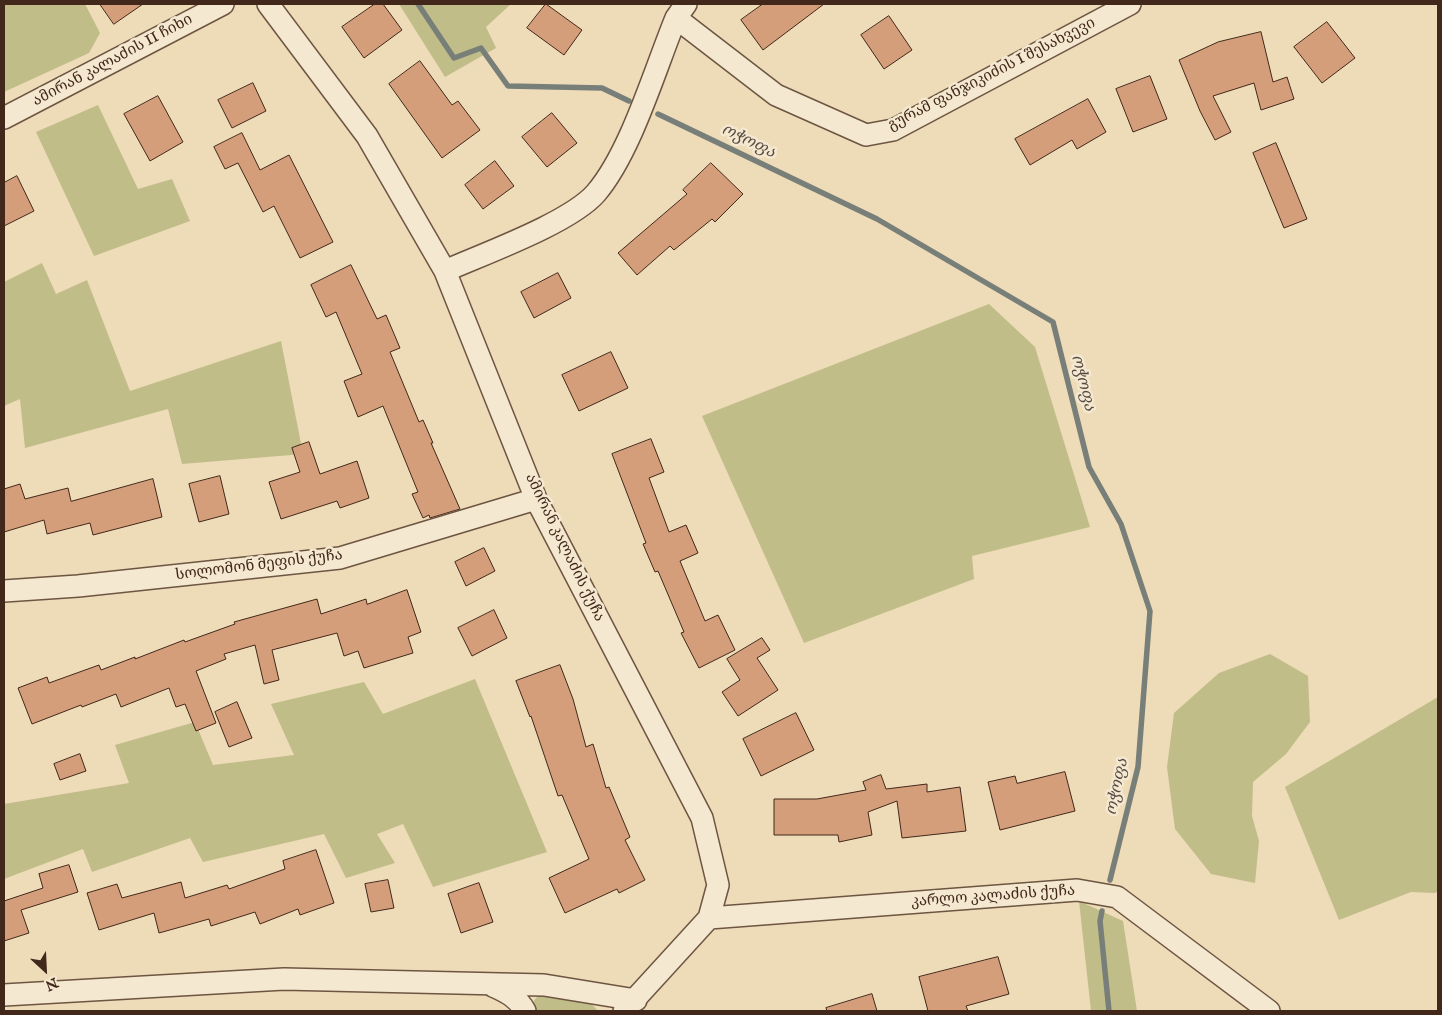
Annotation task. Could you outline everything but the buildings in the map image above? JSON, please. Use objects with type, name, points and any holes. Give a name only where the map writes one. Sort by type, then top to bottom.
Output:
[{"type":"street","name":"ამირან კალაძის II ჩიხი","points":[[4,118],[223,4]]},
{"type":"street","name":"ამირან კალაძის ქუჩა","points":[[268,4],[367,136],[445,271],[536,499],[702,818],[718,886],[709,918],[630,1006]]},
{"type":"street","name":"გურამ ფანჯიკიძის I შესახვევი","points":[[681,11],[776,95],[866,135],[893,130],[1130,4]]},
{"type":"street","points":[[445,271],[562,218],[595,194],[624,148],[681,11]]},
{"type":"street","name":"სოლომონ მეფის ქუჩა","points":[[4,591],[78,586],[340,558],[536,499]]},
{"type":"street","name":"კარლო კალაძის ქუჩა","points":[[709,918],[1077,890],[1116,897],[1269,1011]]},
{"type":"street","points":[[4,995],[284,979],[544,986],[630,1006]]},
{"type":"street","points":[[488,984],[508,992],[521,1004],[525,1011]]},
{"type":"shaded area","points":[[4,4],[85,4],[100,33],[89,53],[4,92]]},
{"type":"shaded area","points":[[399,4],[511,4],[486,27],[496,48],[445,77]]},
{"type":"shaded area","points":[[98,105],[138,189],[172,179],[190,221],[94,256],[36,132]]},
{"type":"shaded area","points":[[42,263],[56,294],[87,280],[130,391],[281,341],[303,454],[182,464],[168,409],[25,448],[20,399],[4,406],[4,282]]},
{"type":"shaded area","points":[[989,304],[1035,347],[1090,527],[972,556],[974,579],[804,643],[702,416]]},
{"type":"shaded area","points":[[1270,654],[1308,676],[1310,722],[1286,754],[1253,782],[1252,816],[1259,841],[1255,883],[1211,874],[1175,829],[1167,767],[1174,713],[1219,673]]},
{"type":"shaded area","points":[[475,679],[547,852],[433,887],[403,824],[377,834],[395,863],[346,878],[324,834],[203,862],[190,838],[92,872],[83,849],[4,879],[4,804],[129,783],[115,745],[195,722],[213,765],[294,755],[271,704],[364,682],[383,714]]},
{"type":"shaded area","points":[[1438,697],[1438,891],[1435,893],[1411,892],[1339,920],[1285,787]]},
{"type":"shaded area","points":[[1079,901],[1123,921],[1137,1011],[1091,1011]]},
{"type":"shaded area","points":[[549,994],[587,999],[598,1011],[534,1011],[531,1004],[538,996]]},
{"type":"waterway","name":"ოჭოფა","points":[[418,4],[454,58],[481,48],[508,86],[602,88],[629,101]]},
{"type":"waterway","name":"ოჭოფა","points":[[658,114],[877,219],[1053,322],[1089,467],[1121,524],[1150,611],[1138,767],[1110,880]]},
{"type":"waterway","name":"ოჭოფა","points":[[1102,911],[1100,921],[1109,1011]]}]
